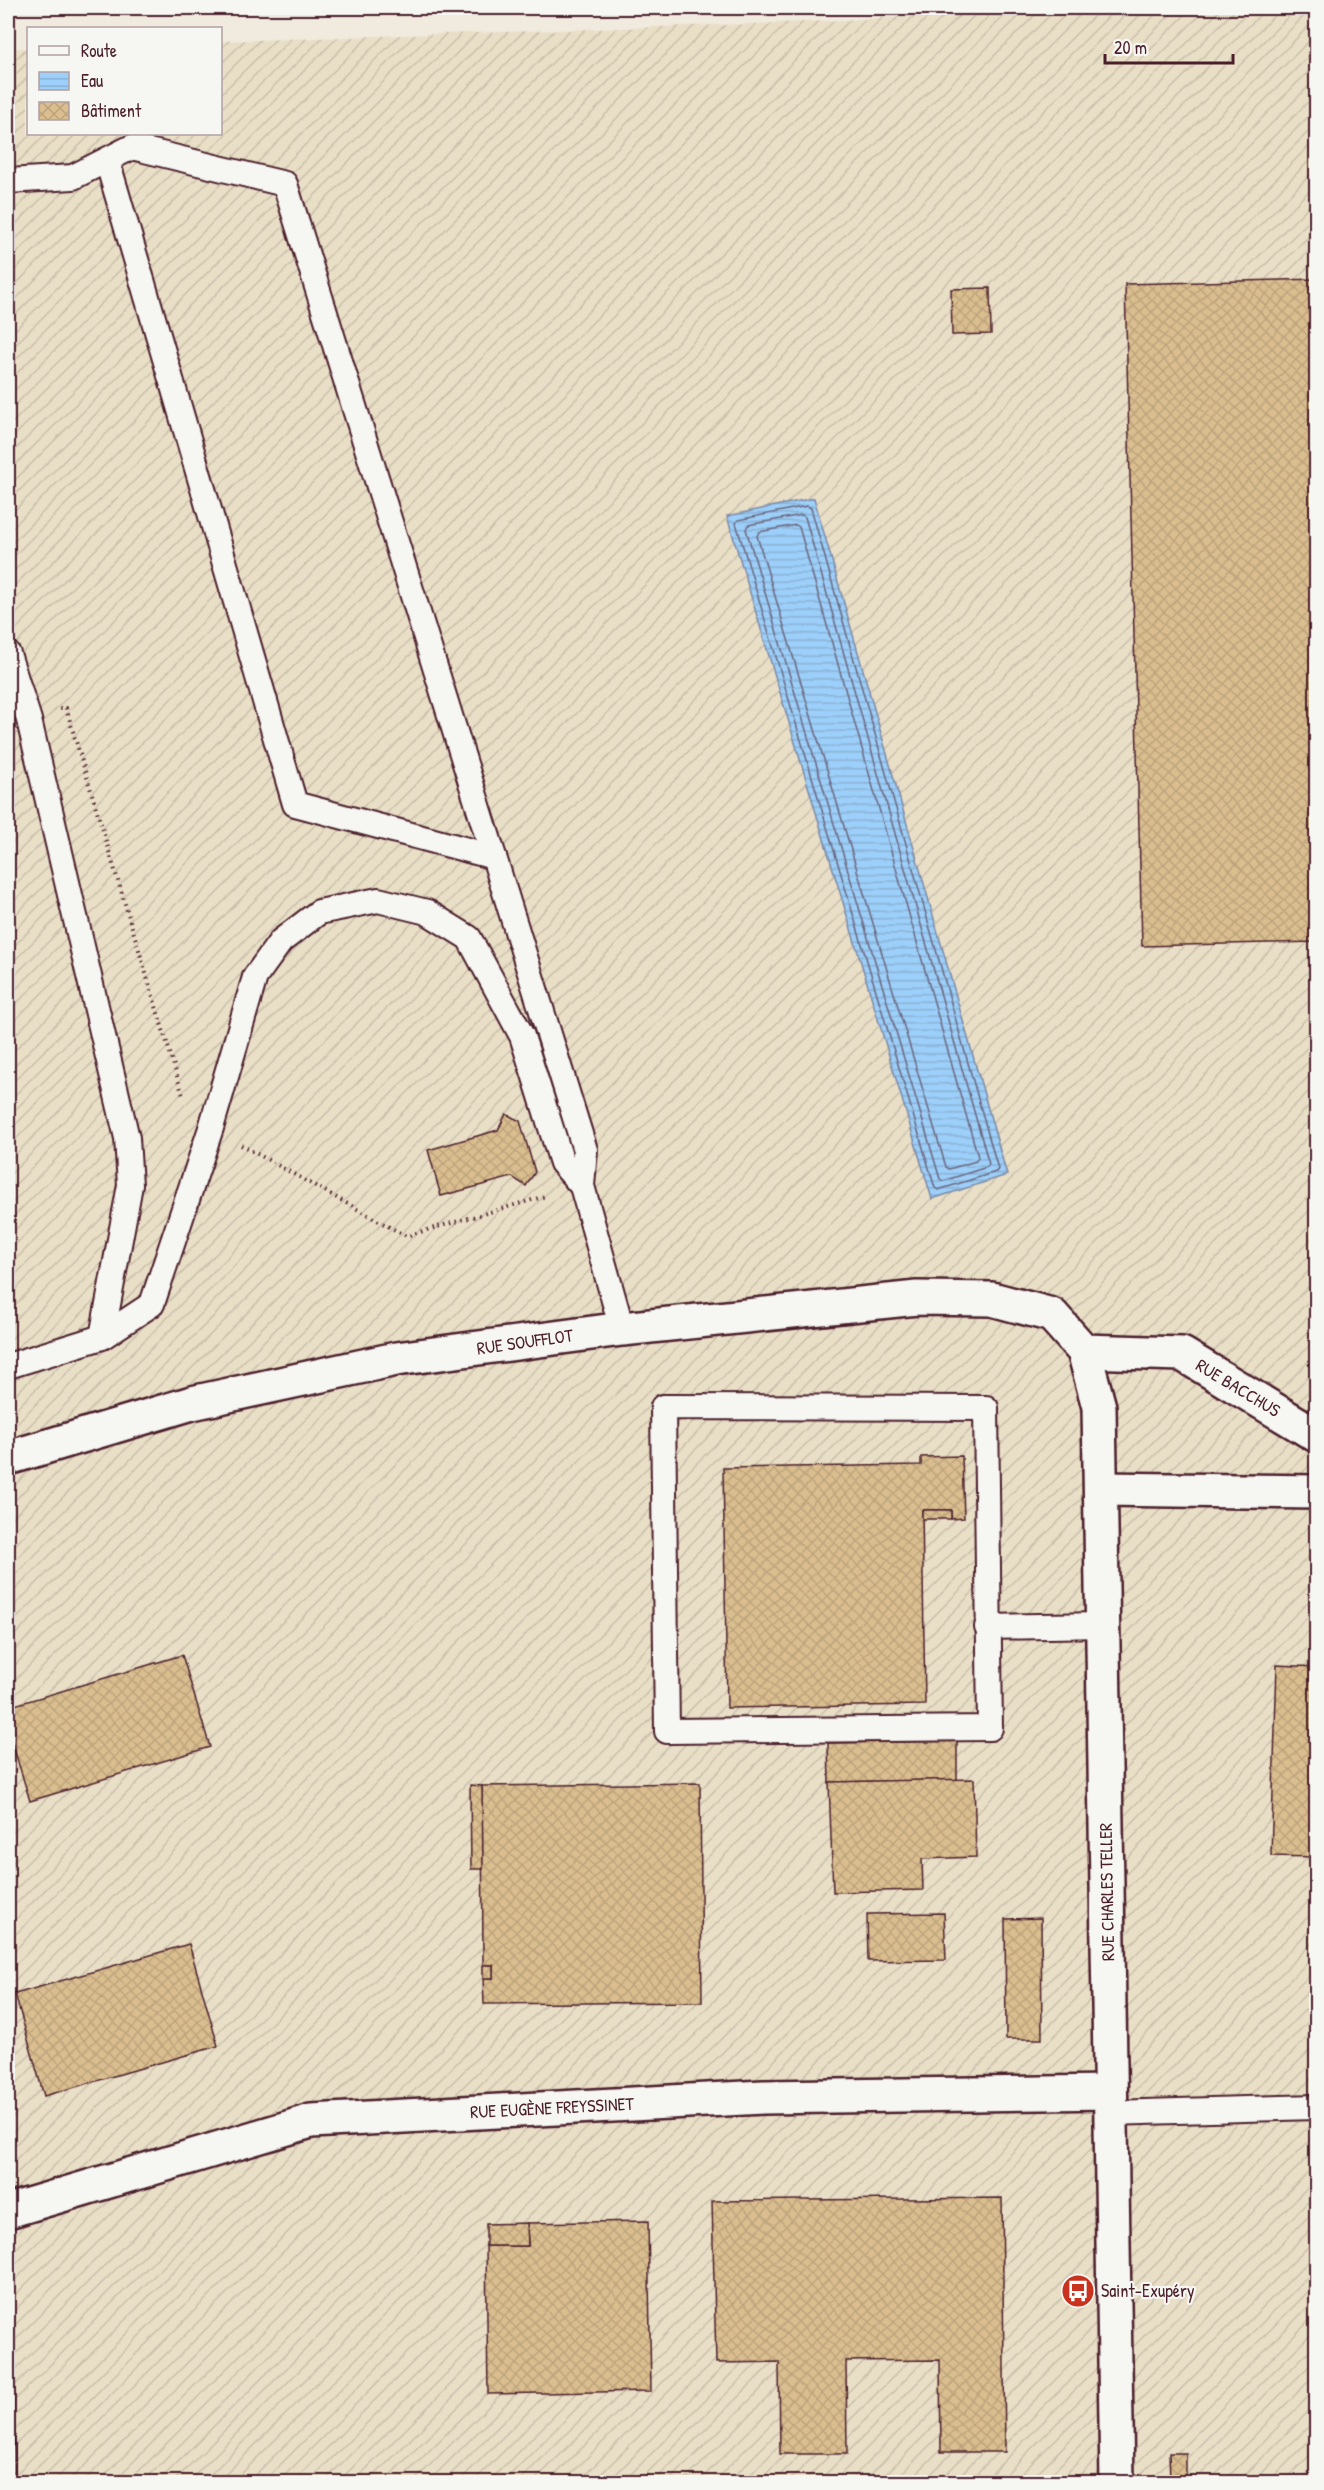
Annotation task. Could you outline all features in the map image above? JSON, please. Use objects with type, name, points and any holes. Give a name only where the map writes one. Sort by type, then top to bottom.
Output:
[{"type":"street","name":"RUE SOUFFLOT","points":[[8,1458],[192,1403],[396,1359],[622,1329],[917,1298],[992,1299],[1052,1316]]},
{"type":"street","name":"RUE CHARLES TELLER","points":[[1052,1316],[1084,1351],[1099,1407],[1117,2482]]},
{"type":"street","name":"RUE BACCHUS","points":[[1084,1351],[1182,1354],[1317,1435]]},
{"type":"street","points":[[1102,1489],[1317,1492]]},
{"type":"street","name":"RUE EUGÈNE FREYSSINET","points":[[8,2211],[311,2121],[763,2097],[1110,2102]]},
{"type":"lane","points":[[8,181],[73,177],[132,147],[285,184],[585,1150],[582,1186],[622,1329]]},
{"type":"lane","points":[[107,160],[295,804],[494,857]]},
{"type":"lane","points":[[8,654],[29,720],[127,1138],[130,1185],[102,1336]]},
{"type":"lane","points":[[8,1366],[102,1336],[152,1305],[211,1128],[255,977],[281,941],[319,912],[378,900],[427,912],[470,938],[522,1036],[562,1163],[582,1186]]},
{"type":"lane","points":[[663,1407],[986,1408],[987,1627],[990,1728],[667,1731],[663,1407]]},
{"type":"lane","points":[[987,1627],[1104,1625]]},
{"type":"lane","points":[[1110,2102],[1317,2107]]},
{"type":"path","points":[[55,711],[66,708],[185,1100]]},
{"type":"path","points":[[238,1143],[406,1236],[582,1186]]},
{"type":"shaded area","points":[[1066,8],[1316,8],[1316,2482],[8,2482],[8,48],[27,48],[27,135],[222,135],[222,41],[807,22]]},
{"type":"water","points":[[814,498],[1007,1175],[932,1199],[727,516]]},
{"type":"building","points":[[1316,279],[1316,942],[1142,946],[1125,284]]},
{"type":"building","points":[[990,288],[991,334],[952,335],[951,289]]},
{"type":"building","points":[[506,1114],[520,1121],[535,1172],[526,1186],[512,1177],[441,1196],[428,1150],[498,1130]]},
{"type":"building","points":[[962,1456],[964,1518],[951,1519],[951,1510],[922,1510],[925,1705],[727,1708],[723,1468],[921,1465],[921,1457]]},
{"type":"building","points":[[922,1510],[951,1510],[951,1519],[922,1519]]},
{"type":"building","points":[[182,1655],[210,1747],[30,1801],[8,1729],[8,1707]]},
{"type":"building","points":[[1277,1665],[1316,1667],[1316,1857],[1271,1856]]},
{"type":"building","points":[[957,1741],[957,1780],[829,1782],[828,1743]]},
{"type":"building","points":[[974,1779],[976,1857],[922,1859],[923,1890],[833,1892],[829,1782]]},
{"type":"building","points":[[700,1783],[702,2002],[484,2004],[483,1978],[493,1978],[493,1965],[483,1965],[482,1786]]},
{"type":"building","points":[[470,1785],[482,1786],[483,1869],[471,1869]]},
{"type":"building","points":[[944,1913],[946,1960],[868,1961],[867,1914]]},
{"type":"building","points":[[1041,1918],[1042,2039],[1006,2039],[1005,1919]]},
{"type":"building","points":[[189,1944],[218,2046],[44,2096],[15,1994]]},
{"type":"building","points":[[483,1965],[493,1965],[493,1978],[483,1978]]},
{"type":"building","points":[[1002,2198],[1005,2452],[941,2452],[940,2360],[846,2361],[847,2454],[780,2454],[779,2362],[716,2363],[712,2201]]},
{"type":"building","points":[[648,2221],[651,2391],[488,2394],[486,2246],[528,2246],[527,2223]]},
{"type":"building","points":[[527,2223],[528,2246],[486,2246],[486,2224]]},
{"type":"building","points":[[8,2366],[13,2366],[15,2482],[8,2482]]},
{"type":"building","points":[[1169,2453],[1186,2453],[1186,2478],[1170,2479]]},
{"type":"place","name":"Saint-Exupéry","points":[[1078,2291]]}]
